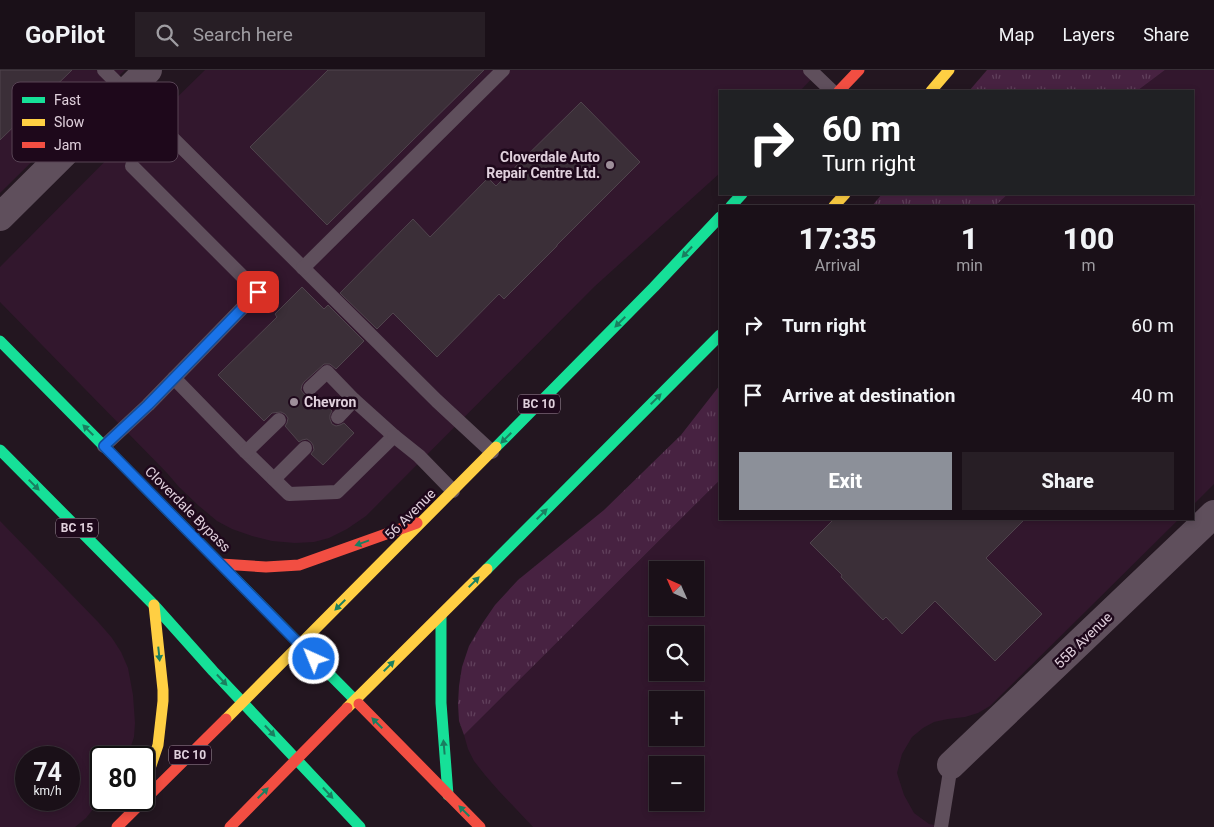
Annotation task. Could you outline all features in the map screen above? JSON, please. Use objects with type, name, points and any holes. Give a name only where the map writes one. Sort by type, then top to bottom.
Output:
[{"type":"highway","points":[[840,90],[859,70]]},
{"type":"highway","points":[[932,90],[949,70]]},
{"type":"highway","points":[[731,205],[741,195]]},
{"type":"highway","points":[[835,205],[844,195]]},
{"type":"highway","name":"56 Avenue","points":[[155,787],[244,703],[654,287],[719,218]]},
{"type":"highway","points":[[230,827],[719,336]]},
{"type":"highway","name":"Cloverdale Bypass","points":[[0,341],[480,827]]},
{"type":"highway","name":"BC 15","points":[[0,450],[154,605],[360,827]]},
{"type":"highway","points":[[221,564],[266,567],[300,565],[424,520]]},
{"type":"highway","points":[[154,605],[163,690],[158,745],[155,754]]},
{"type":"highway","points":[[441,615],[441,704],[448,795]]},
{"type":"highway","name":"56 Avenue","points":[[117,827],[131,811]]},
{"type":"street","points":[[136,82],[148,70]]},
{"type":"street","points":[[0,218],[56,162]]},
{"type":"street","name":"55B Avenue","points":[[952,765],[1214,514]]},
{"type":"lane","points":[[104,70],[116,82]]},
{"type":"lane","points":[[303,268],[503,70]]},
{"type":"lane","points":[[810,70],[831,90]]},
{"type":"lane","points":[[178,144],[492,452]]},
{"type":"lane","points":[[104,446],[258,292],[132,166]]},
{"type":"lane","points":[[310,388],[327,372],[354,400],[418,456],[453,491]]},
{"type":"lane","points":[[174,378],[289,494],[337,492],[394,436]]},
{"type":"lane","points":[[338,417],[354,400]]},
{"type":"lane","points":[[246,452],[279,420]]},
{"type":"lane","points":[[274,479],[305,448]]},
{"type":"lane","points":[[941,827],[952,765]]},
{"type":"shaded area","points":[[0,70],[125,70],[113,82],[12,82],[12,162],[32,162],[0,193]]},
{"type":"shaded area","points":[[205,70],[820,70],[801,90],[719,90],[719,174],[594,287],[366,516],[329,538],[314,542],[295,543],[272,541],[252,536],[217,521],[179,487],[0,302],[0,267],[104,162],[178,162],[178,96]]},
{"type":"shaded area","points":[[1165,70],[1214,70],[1214,484],[1194,504],[1194,205],[996,205],[1007,195],[1194,195],[1194,90],[1138,90]]},
{"type":"shaded area","points":[[719,481],[719,520],[1178,520],[990,706],[978,713],[965,717],[934,722],[912,737],[902,754],[897,773],[904,795],[914,813],[929,824],[946,827],[533,827],[474,761],[464,735]]},
{"type":"shaded area","points":[[0,521],[99,623],[112,638],[128,668],[133,695],[134,737],[131,746],[90,746],[90,811],[92,811],[75,827],[0,827]]},
{"type":"green space","points":[[987,70],[1165,70],[1138,90],[970,90]]},
{"type":"green space","points":[[881,195],[1007,195],[996,205],[873,205]]},
{"type":"green space","points":[[719,386],[719,481],[464,735],[459,721],[458,704],[462,667],[469,646],[495,605],[518,580],[604,510],[681,435]]},
{"type":"building","points":[[0,70],[72,70],[60,82],[12,82],[12,128],[0,140]]},
{"type":"building","points":[[328,70],[484,70],[327,225],[250,147]]},
{"type":"building","points":[[581,102],[640,162],[504,299],[499,294],[437,357],[393,313],[377,329],[340,293],[413,219],[430,237],[488,178],[496,186]]},
{"type":"building","points":[[302,287],[324,309],[328,305],[364,341],[336,369],[330,364],[324,364],[302,385],[301,390],[304,394],[312,397],[316,394],[332,411],[330,419],[332,424],[336,426],[344,423],[354,433],[323,465],[311,454],[314,450],[311,442],[307,439],[299,442],[285,426],[288,418],[285,414],[281,412],[272,413],[264,421],[218,375],[277,317],[275,314]]},
{"type":"building","points":[[833,520],[1024,520],[986,558],[1042,614],[995,661],[935,601],[902,634],[886,617],[883,620],[810,543]]},
{"type":"traffic: fast","points":[[732,205],[741,195]]},
{"type":"traffic: fast","points":[[496,447],[654,287],[719,218]]},
{"type":"traffic: fast","points":[[487,569],[719,336]]},
{"type":"traffic: fast","points":[[0,341],[359,704]]},
{"type":"traffic: fast","points":[[0,450],[154,605],[213,671],[360,827]]},
{"type":"traffic: fast","points":[[441,615],[441,703],[448,795]]},
{"type":"traffic: slow","points":[[932,90],[949,70]]},
{"type":"traffic: slow","points":[[835,205],[844,195]]},
{"type":"traffic: slow","points":[[226,719],[496,447]]},
{"type":"traffic: slow","points":[[347,708],[487,569]]},
{"type":"traffic: slow","points":[[154,605],[163,690],[158,745],[155,754]]},
{"type":"traffic: jam","points":[[840,90],[859,70]]},
{"type":"traffic: jam","points":[[221,564],[266,567],[299,565],[417,523]]},
{"type":"traffic: jam","points":[[359,704],[480,827]]},
{"type":"traffic: jam","points":[[230,827],[347,708]]},
{"type":"traffic: jam","points":[[117,827],[226,719]]},
{"type":"place","name":"Cloverdale Auto Repair Centre Ltd.","points":[[610,165]]},
{"type":"place","name":"Chevron","points":[[294,402]]},
{"type":"route","points":[[258,292],[148,405],[104,446],[314,659]]}]
